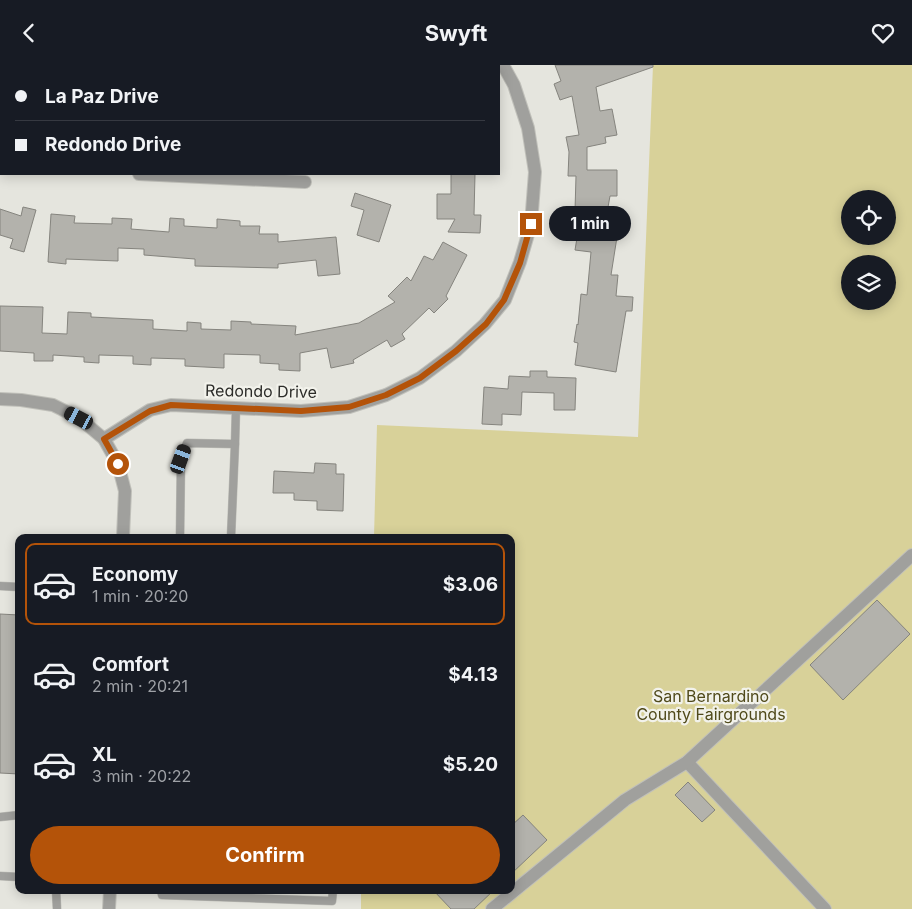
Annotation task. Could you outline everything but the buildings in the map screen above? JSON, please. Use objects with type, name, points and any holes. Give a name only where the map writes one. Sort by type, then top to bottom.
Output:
[{"type":"street","name":"Redondo Drive","points":[[104,439],[150,411],[171,405],[301,411],[349,407],[386,395],[420,378],[456,351],[486,324],[504,300],[520,263],[531,224],[535,172],[528,128],[514,85],[503,65]]},
{"type":"street","points":[[160,175],[305,182]]},
{"type":"street","points":[[0,399],[53,405],[79,418],[104,439],[118,464],[125,491],[123,534]]},
{"type":"street","points":[[515,890],[625,801],[686,762],[912,555]]},
{"type":"street","points":[[686,762],[825,909]]},
{"type":"street","points":[[109,909],[110,894]]},
{"type":"street","points":[[492,909],[510,894]]},
{"type":"lane","points":[[231,534],[236,408]]},
{"type":"lane","points":[[180,534],[181,459],[187,443],[235,444]]},
{"type":"lane","points":[[0,587],[15,587]]},
{"type":"lane","points":[[0,817],[15,815]]},
{"type":"lane","points":[[0,876],[15,877]]},
{"type":"lane","points":[[56,894],[57,909]]},
{"type":"lane","points":[[162,894],[332,901],[332,894]]},
{"type":"green space","name":"San Bernardino County Fairgrounds","points":[[653,65],[912,65],[912,909],[361,909],[361,894],[515,894],[515,534],[374,534],[377,425],[638,437]]},
{"type":"route","points":[[118,464],[104,439],[150,411],[171,405],[301,411],[349,407],[386,395],[420,378],[456,351],[486,324],[504,300],[520,263],[531,224]]}]
